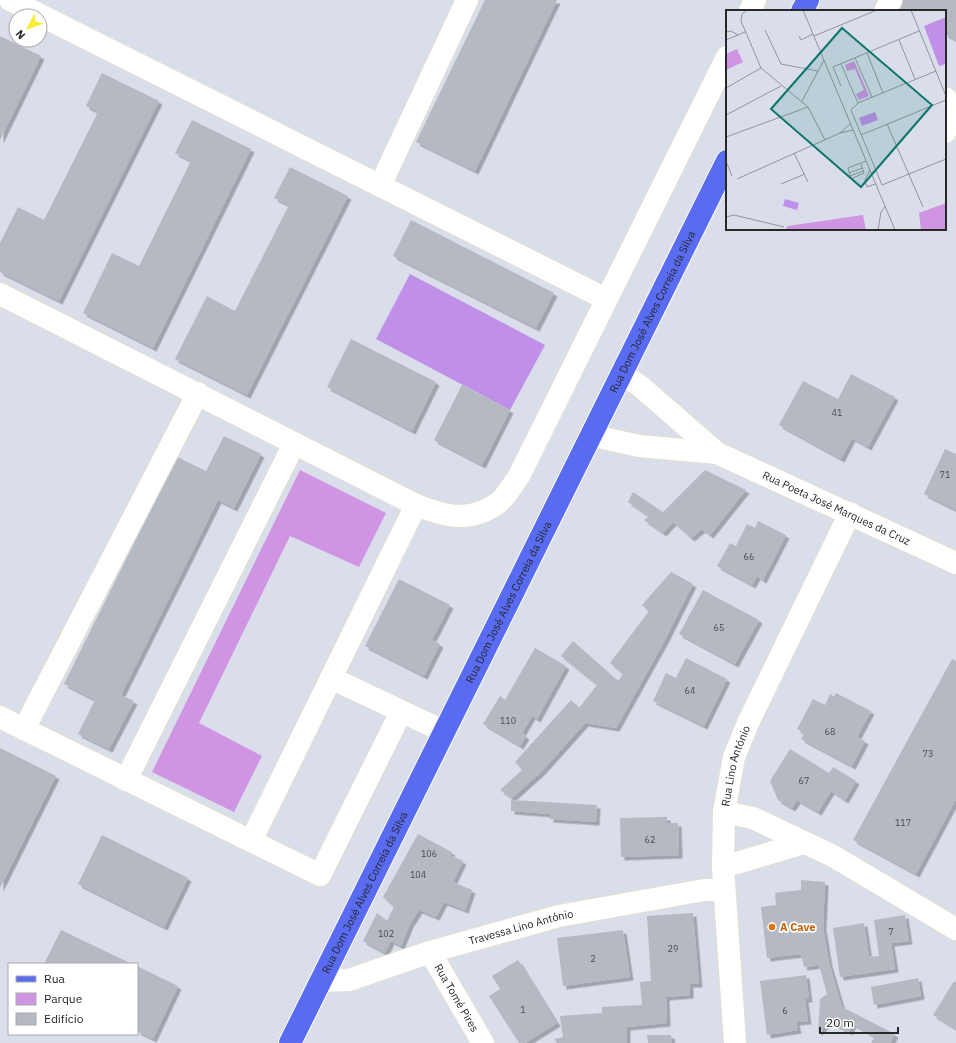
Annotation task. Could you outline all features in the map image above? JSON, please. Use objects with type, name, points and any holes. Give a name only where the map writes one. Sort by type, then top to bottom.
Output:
[{"type":"main road","points":[[803,10],[808,0]]},
{"type":"main road","name":"Rua Dom José Alves Correia da Silva","points":[[290,1043],[726,163]]},
{"type":"street","points":[[10,0],[606,300]]},
{"type":"street","points":[[380,186],[467,0]]},
{"type":"street","points":[[750,10],[755,0]]},
{"type":"street","points":[[886,10],[891,0]]},
{"type":"street","points":[[0,294],[198,393],[294,444],[416,504],[438,514],[471,517],[499,503],[519,476],[726,59]]},
{"type":"street","points":[[946,99],[956,108]]},
{"type":"street","points":[[946,131],[956,116]]},
{"type":"street","name":"Rua Poeta José Marques da Cruz","points":[[621,374],[640,386],[717,453],[956,563]]},
{"type":"street","points":[[24,729],[198,393]]},
{"type":"street","name":"Rua Poeta José Marques da Cruz","points":[[590,435],[639,446],[717,453]]},
{"type":"street","points":[[126,780],[294,444]]},
{"type":"street","points":[[251,841],[416,504]]},
{"type":"street","name":"Rua Lino António","points":[[735,1043],[723,867],[724,812],[734,757],[748,723],[850,513]]},
{"type":"street","points":[[331,678],[444,731]]},
{"type":"street","points":[[0,717],[320,875],[401,712]]},
{"type":"street","points":[[724,812],[753,818],[833,856],[956,929]]},
{"type":"street","points":[[723,867],[804,843]]},
{"type":"street","name":"Travessa Lino António","points":[[321,981],[349,980],[430,952],[559,916],[704,890],[724,890]]},
{"type":"street","name":"Rua Tomé Pires","points":[[430,952],[483,1043]]},
{"type":"green space","points":[[300,470],[386,513],[359,567],[290,536],[199,723],[262,756],[234,812],[152,772]]},
{"type":"shaded area","points":[[410,274],[545,345],[510,410],[376,339]]},
{"type":"building","points":[[485,0],[557,0],[475,171],[416,142]]},
{"type":"building","points":[[879,0],[956,0],[956,40],[946,35],[946,10],[896,10]]},
{"type":"building","points":[[0,36],[8,40],[8,48],[25,48],[41,56],[0,140]]},
{"type":"building","points":[[102,73],[159,101],[59,301],[0,272],[0,243],[18,207],[44,220],[98,112],[86,106]]},
{"type":"building","points":[[192,120],[251,149],[153,348],[83,313],[112,253],[139,266],[191,161],[175,153]]},
{"type":"building","points":[[290,167],[348,196],[247,395],[175,359],[207,296],[235,311],[289,205],[274,198]]},
{"type":"building","points":[[411,220],[554,293],[536,328],[393,256]]},
{"type":"building","points":[[351,339],[436,382],[412,431],[327,387]]},
{"type":"building","points":[[851,374],[895,397],[868,447],[852,438],[841,459],[779,425],[803,381],[838,399]]},
{"type":"building","points":[[462,385],[510,410],[482,465],[434,440]]},
{"type":"building","points":[[224,436],[261,454],[234,508],[218,500],[121,695],[134,701],[109,749],[78,734],[95,700],[64,684],[177,457],[206,471]]},
{"type":"building","points":[[945,449],[956,454],[956,510],[924,494]]},
{"type":"building","points":[[705,470],[746,490],[710,535],[702,529],[691,538],[673,522],[663,533],[644,520],[649,516],[628,502],[633,492],[663,512]]},
{"type":"building","points":[[758,521],[786,535],[763,580],[757,576],[752,585],[717,566],[730,543],[736,546],[747,524],[755,528]]},
{"type":"building","points":[[671,572],[693,584],[666,638],[616,728],[585,723],[542,771],[512,798],[500,790],[522,770],[515,762],[571,700],[579,708],[597,685],[561,656],[573,641],[618,681],[623,674],[610,663],[649,611],[642,605]]},
{"type":"building","points":[[399,579],[450,605],[432,640],[440,644],[424,676],[365,646]]},
{"type":"building","points":[[703,590],[759,620],[735,664],[679,634]]},
{"type":"building","points":[[535,648],[566,666],[537,719],[532,716],[522,733],[526,736],[520,746],[483,724],[500,696],[505,700]]},
{"type":"building","points":[[686,658],[727,679],[704,726],[653,701],[666,673],[676,678]]},
{"type":"building","points":[[952,659],[956,661],[956,799],[916,874],[853,840]]},
{"type":"building","points":[[836,693],[871,711],[857,737],[865,741],[852,766],[801,739],[804,733],[797,729],[813,699],[825,705],[830,694],[834,697]]},
{"type":"building","points":[[0,748],[56,776],[0,888]]},
{"type":"building","points":[[790,749],[829,773],[833,767],[856,781],[845,800],[831,791],[818,812],[797,800],[792,808],[778,800],[770,781]]},
{"type":"building","points":[[511,800],[597,805],[596,822],[550,819],[550,814],[511,811]]},
{"type":"building","points":[[667,817],[667,823],[678,823],[679,855],[621,857],[620,818]]},
{"type":"building","points":[[418,834],[452,852],[450,855],[463,861],[453,882],[472,890],[465,910],[444,902],[436,917],[419,910],[410,924],[401,946],[391,941],[385,953],[363,941],[377,913],[387,921],[394,907],[383,897]]},
{"type":"building","points":[[102,835],[188,878],[164,927],[78,884]]},
{"type":"building","points":[[801,880],[825,882],[823,927],[829,963],[842,1007],[895,1034],[890,1043],[871,1043],[875,1037],[853,1024],[849,1032],[829,1021],[818,1033],[820,999],[827,994],[819,965],[804,967],[801,954],[767,958],[761,907],[776,905],[775,893],[801,890]]},
{"type":"building","points":[[693,913],[699,984],[690,984],[690,995],[666,997],[667,1023],[627,1027],[627,1043],[557,1043],[554,1039],[563,1037],[560,1016],[602,1013],[602,1007],[642,1005],[640,982],[651,981],[647,916]]},
{"type":"building","points":[[905,915],[909,941],[891,943],[895,969],[840,977],[833,928],[864,923],[869,957],[879,956],[874,920]]},
{"type":"building","points":[[61,930],[130,963],[44,963]]},
{"type":"building","points":[[623,930],[630,977],[563,986],[557,938]]},
{"type":"building","points":[[518,960],[557,1023],[525,1043],[519,1043],[489,996],[500,989],[492,976]]},
{"type":"building","points":[[138,966],[178,986],[153,1039],[138,1032]]},
{"type":"building","points":[[806,975],[809,999],[805,999],[808,1021],[796,1022],[798,1030],[767,1035],[760,981]]},
{"type":"building","points":[[918,978],[921,996],[874,1005],[871,987]]},
{"type":"building","points":[[954,981],[956,983],[956,1029],[933,1015]]},
{"type":"building","points":[[647,1035],[671,1035],[672,1043],[648,1043]]},
{"type":"place","name":"A Cave","points":[[772,927]]}]
